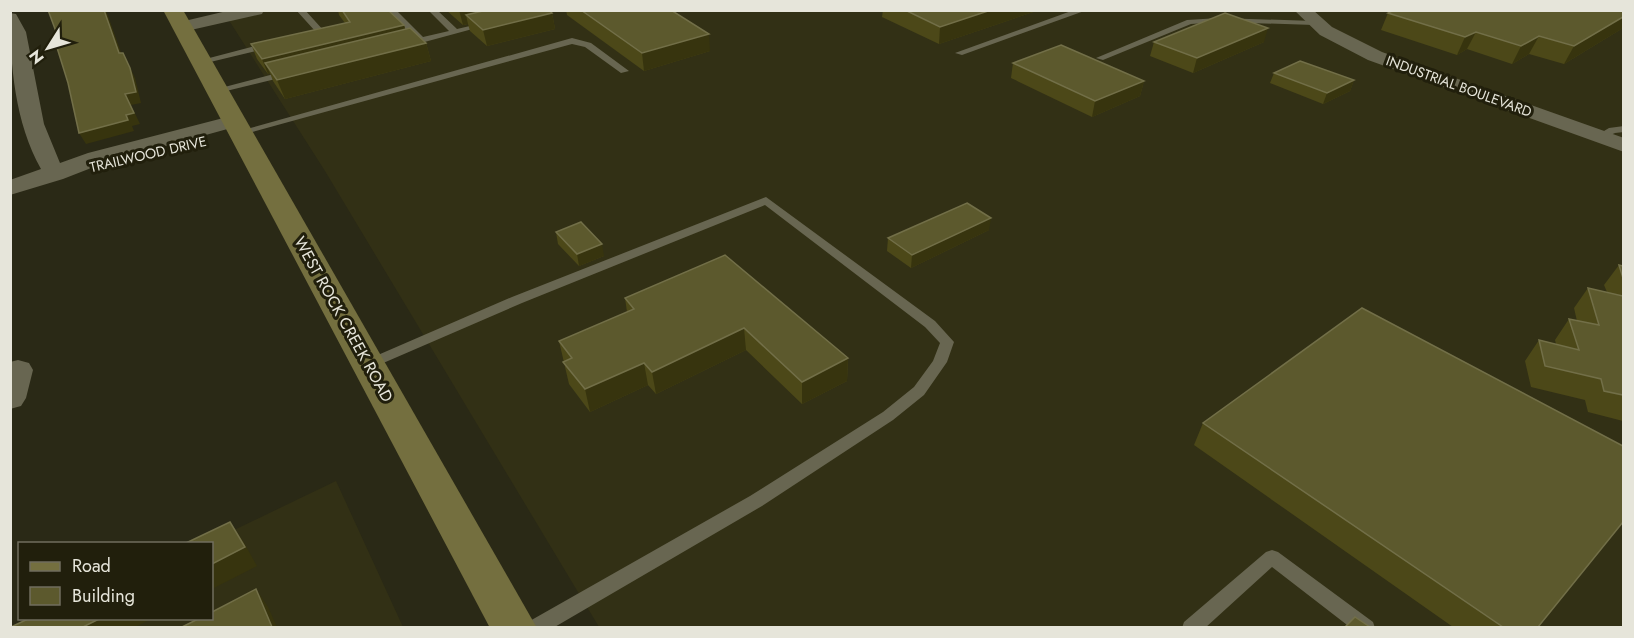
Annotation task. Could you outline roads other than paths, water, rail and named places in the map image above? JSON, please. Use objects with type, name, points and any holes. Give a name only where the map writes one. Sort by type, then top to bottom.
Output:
[{"type":"main road","name":"WEST ROCK CREEK ROAD","points":[[178,19],[514,627]]},
{"type":"street","points":[[178,19],[256,10]]},
{"type":"street","name":"INDUSTRIAL BOULEVARD","points":[[1308,16],[1349,44],[1383,60],[1623,146]]},
{"type":"street","points":[[10,18],[17,32],[35,130],[46,160],[55,174]]},
{"type":"street","name":"TRAILWOOD DRIVE","points":[[10,188],[55,174],[103,167],[238,126]]},
{"type":"lane","points":[[299,38],[321,33],[300,10]]},
{"type":"lane","points":[[391,10],[421,40]]},
{"type":"lane","points":[[432,10],[455,32]]},
{"type":"lane","points":[[959,53],[1083,10]]},
{"type":"lane","points":[[1100,58],[1190,22],[1308,16]]},
{"type":"lane","points":[[401,45],[496,21]]},
{"type":"lane","points":[[238,126],[572,41],[588,45],[624,71]]},
{"type":"lane","points":[[202,61],[277,43]]},
{"type":"lane","points":[[218,90],[294,72]]},
{"type":"lane","points":[[1599,137],[1613,130],[1623,129]]},
{"type":"lane","points":[[369,364],[517,300],[766,200],[921,317],[947,342],[940,363],[920,391],[888,416],[756,501],[535,627]]},
{"type":"lane","points":[[1191,627],[1272,557],[1366,627]]}]
